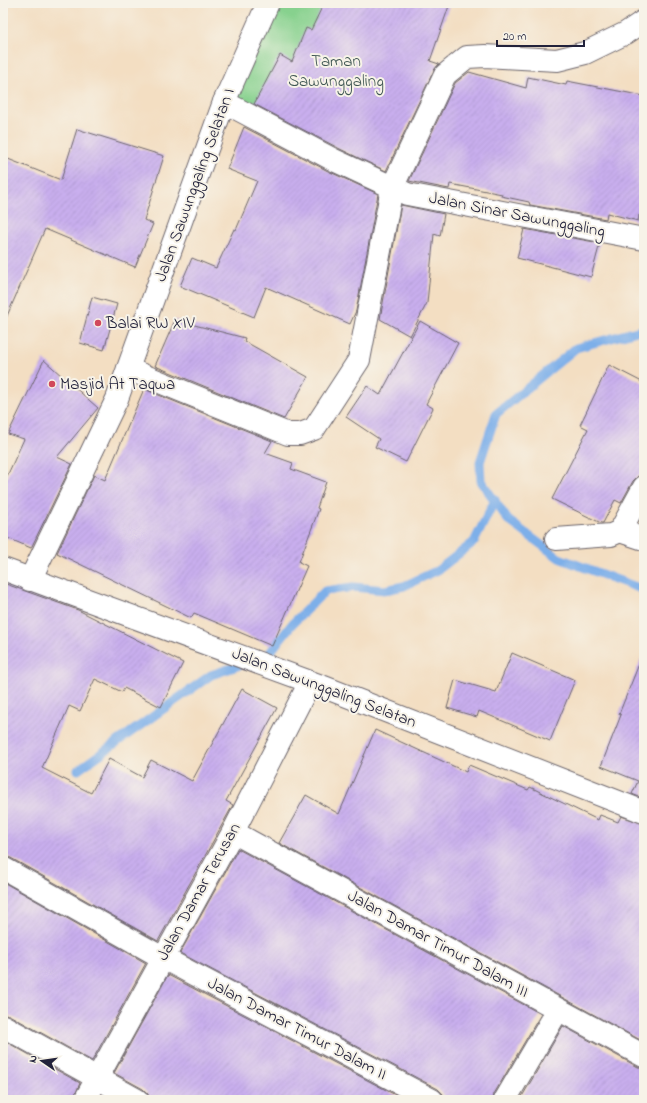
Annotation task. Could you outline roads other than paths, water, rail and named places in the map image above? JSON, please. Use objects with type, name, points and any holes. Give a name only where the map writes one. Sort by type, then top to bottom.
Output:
[{"type":"street","name":"Jalan Sawunggaling Selatan I","points":[[30,580],[117,399],[224,102],[268,3]]},
{"type":"street","points":[[128,369],[288,434],[300,434],[314,429],[359,360],[392,188],[445,75],[467,57],[485,56],[556,60],[585,53],[626,33],[644,21]]},
{"type":"street","name":"Jalan Sinar Sawunggaling","points":[[224,102],[392,188],[407,194],[644,239]]},
{"type":"street","points":[[556,539],[611,535],[620,531],[644,487]]},
{"type":"street","points":[[620,531],[644,539]]},
{"type":"street","name":"Jalan Sawunggaling Selatan","points":[[3,569],[310,682],[644,812]]},
{"type":"street","name":"Jalan Damar Terusan","points":[[85,1100],[233,832],[310,682]]},
{"type":"street","name":"Jalan Damar Timur Dalam III","points":[[233,832],[644,1056]]},
{"type":"street","name":"Jalan Damar Timur Dalam II","points":[[3,868],[163,958],[432,1100]]},
{"type":"street","points":[[505,1100],[558,1010]]},
{"type":"street","points":[[3,1026],[137,1100]]},
{"type":"waterway","points":[[644,329],[576,348],[496,414],[480,462],[481,481],[508,520],[559,558],[644,590]]},
{"type":"waterway","points":[[258,658],[268,655],[292,624],[325,591],[353,587],[385,590],[404,586],[438,570],[474,542],[495,500]]},
{"type":"waterway","points":[[78,770],[211,675],[246,663]]},
{"type":"place","name":"Balai RW XIV","points":[[98,323]]},
{"type":"place","name":"Masjid At Taqwa","points":[[52,384]]},
{"type":"park label","name":"Taman Sawunggaling","points":[[336,71]]}]
